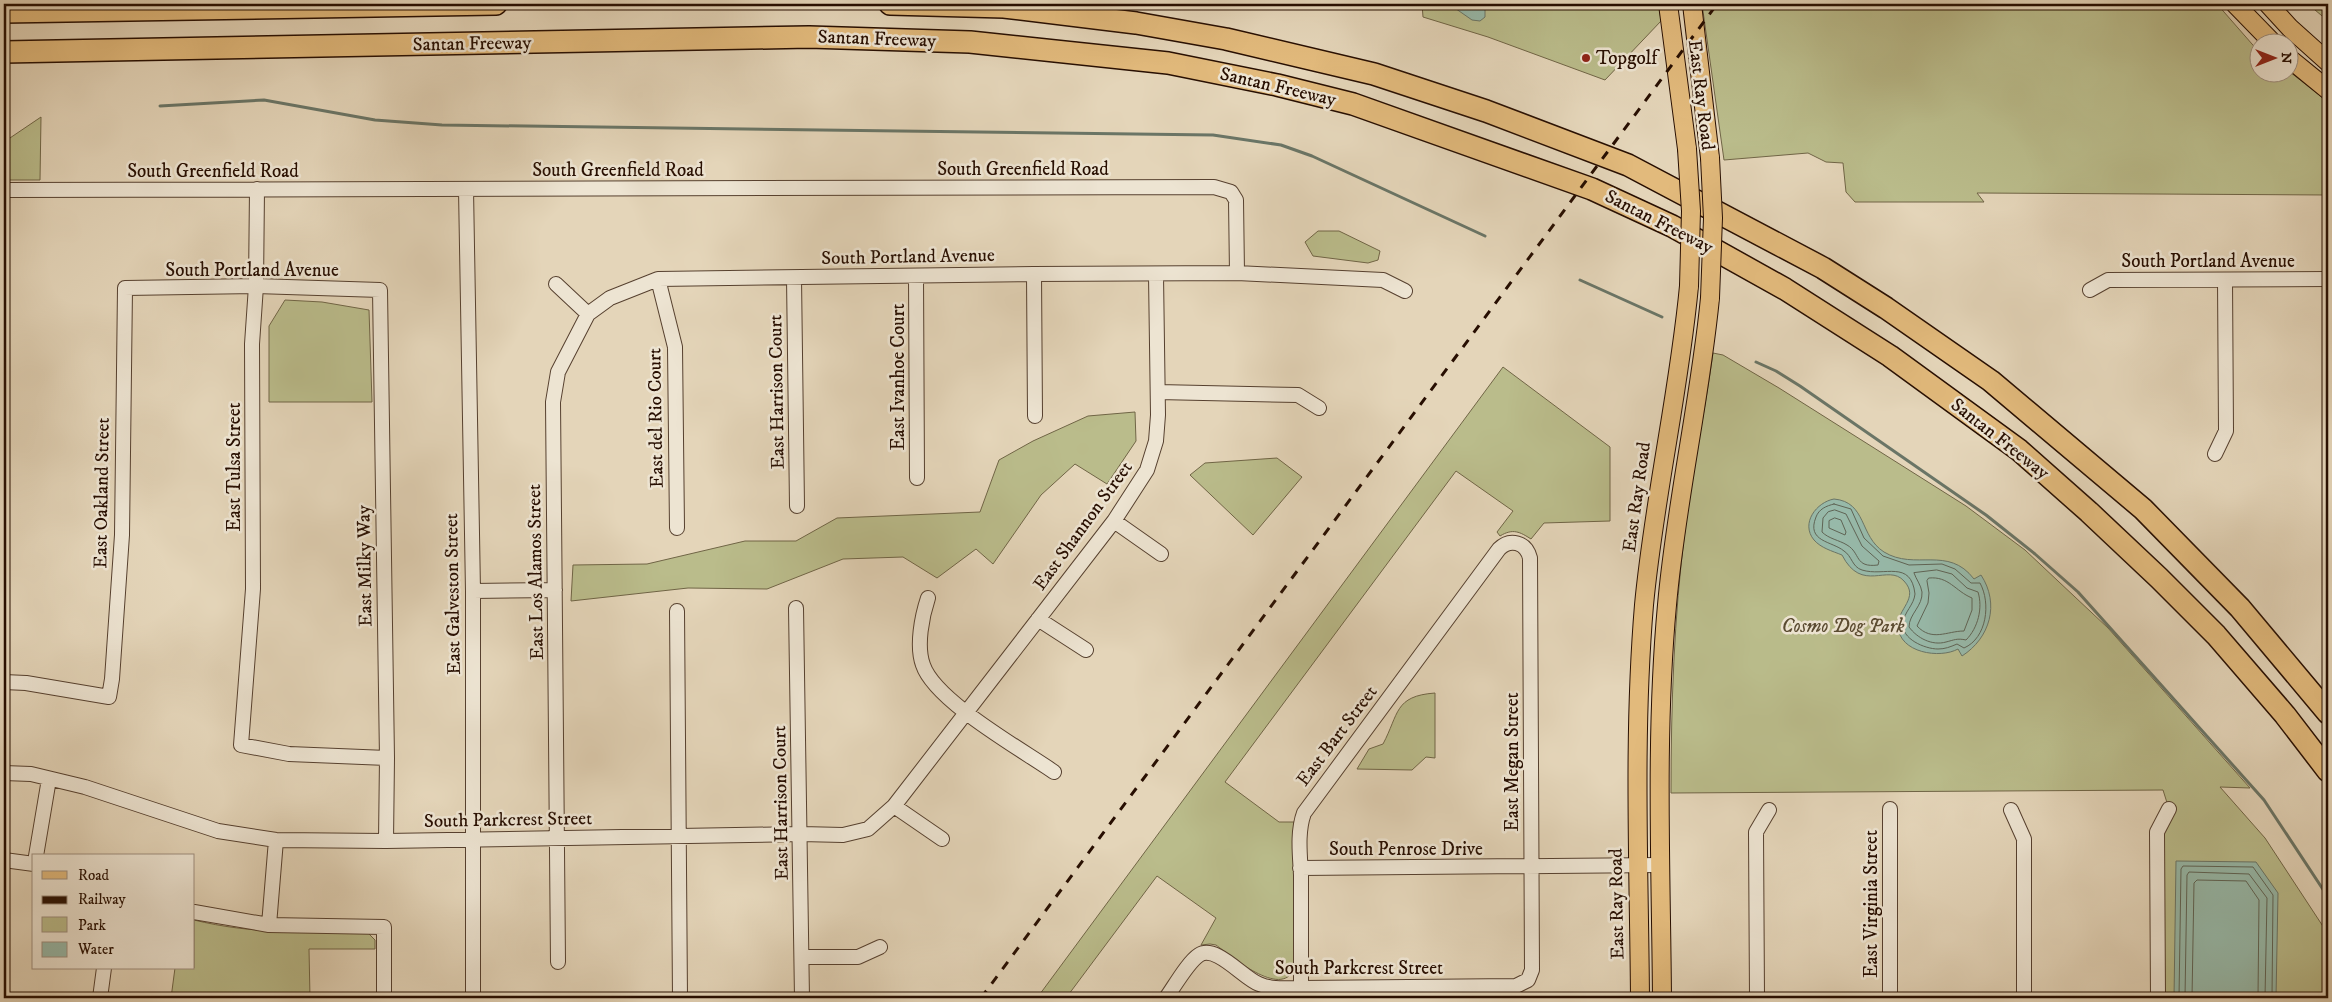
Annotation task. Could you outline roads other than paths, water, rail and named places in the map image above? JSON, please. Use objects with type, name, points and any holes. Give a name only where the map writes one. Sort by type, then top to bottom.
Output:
[{"type":"highway","points":[[318,4],[360,5]]},
{"type":"highway","points":[[4,12],[496,4]]},
{"type":"highway","name":"Santan Freeway","points":[[890,4],[1004,7],[1136,23],[1226,39],[1374,74],[1486,111],[1628,164],[1823,268],[1886,308],[1991,381],[2143,509],[2240,608],[2328,713]]},
{"type":"highway","name":"Santan Freeway","points":[[4,52],[808,37],[970,42],[1168,63],[1277,85],[1353,104],[1592,189],[1663,222],[1785,289],[1890,356],[2018,450],[2089,512],[2159,578],[2216,635],[2285,715],[2328,771]]},
{"type":"highway","points":[[4,64],[122,59],[164,49]]},
{"type":"main road","name":"East Ray Road","points":[[1640,998],[1638,696],[1644,604],[1658,493],[1681,354],[1689,286],[1691,219],[1687,148],[1668,4]]},
{"type":"main road","name":"East Ray Road","points":[[1662,998],[1662,696],[1667,606],[1675,533],[1703,361],[1710,298],[1713,226],[1710,158],[1692,4]]},
{"type":"main road","points":[[2235,4],[2262,32]]},
{"type":"main road","points":[[2268,4],[2290,28],[2328,62]]},
{"type":"main road","points":[[2300,67],[2328,90]]},
{"type":"street","name":"South Greenfield Road","points":[[4,190],[1214,187],[1232,192],[1236,200],[1237,273]]},
{"type":"street","name":"East Tulsa Street","points":[[257,189],[256,286],[252,344],[253,589],[241,745],[289,754],[387,758]]},
{"type":"street","name":"East Galveston Street","points":[[466,189],[472,591],[473,998]]},
{"type":"street","name":"South Portland Avenue","points":[[588,314],[610,298],[658,279],[1237,273],[1382,280],[1406,291]]},
{"type":"street","points":[[1034,274],[1035,416]]},
{"type":"street","name":"East Shannon Street","points":[[966,712],[1114,521],[1148,470],[1156,441],[1158,392],[1156,274]]},
{"type":"street","name":"East Ivanhoe Court","points":[[916,276],[918,478]]},
{"type":"street","name":"East Harrison Court","points":[[794,278],[797,506]]},
{"type":"street","name":"East del Rio Court","points":[[658,279],[675,347],[677,528]]},
{"type":"street","name":"South Portland Avenue","points":[[2090,290],[2108,280],[2328,279]]},
{"type":"street","points":[[2215,454],[2226,431],[2225,280]]},
{"type":"street","points":[[556,284],[588,314]]},
{"type":"street","name":"South Portland Avenue","points":[[125,288],[256,286],[380,290]]},
{"type":"street","name":"East Oakland Street","points":[[4,682],[26,683],[109,697],[112,679],[122,535],[125,288]]},
{"type":"street","name":"East Milky Way","points":[[380,290],[387,758],[386,841]]},
{"type":"street","name":"East Los Alamos Street","points":[[558,962],[553,402],[558,372],[588,314]]},
{"type":"street","points":[[1158,392],[1298,395],[1318,408]]},
{"type":"street","points":[[1114,521],[1162,554]]},
{"type":"street","name":"East Bart Street","points":[[1301,993],[1301,824],[1308,807],[1499,549],[1507,543],[1518,543]]},
{"type":"street","name":"East Megan Street","points":[[1518,543],[1526,548],[1530,558],[1532,970],[1530,978],[1525,984]]},
{"type":"street","points":[[472,591],[555,590]]},
{"type":"street","points":[[928,598],[920,622],[922,664],[933,684],[966,712],[1054,772]]},
{"type":"street","name":"East Harrison Court","points":[[796,608],[801,834],[802,998]]},
{"type":"street","points":[[677,611],[680,998]]},
{"type":"street","points":[[1038,619],[1086,650]]},
{"type":"street","name":"South Parkcrest Street","points":[[4,773],[31,774],[85,787],[218,831],[276,840],[386,841],[801,834],[843,835],[868,830],[894,806],[966,712]]},
{"type":"street","points":[[36,854],[50,779]]},
{"type":"street","points":[[894,806],[942,839]]},
{"type":"street","name":"East Virginia Street","points":[[1890,809],[1890,998]]},
{"type":"street","points":[[2158,998],[2157,832],[2169,809]]},
{"type":"street","points":[[1756,998],[1756,832],[1769,810]]},
{"type":"street","points":[[2011,810],[2024,839],[2024,998]]},
{"type":"street","points":[[269,925],[276,840]]},
{"type":"street","points":[[4,860],[32,864]]},
{"type":"street","name":"South Penrose Drive","points":[[1300,868],[1661,865]]},
{"type":"street","points":[[195,912],[269,925],[384,927],[384,998]]},
{"type":"street","points":[[802,957],[858,957],[880,947]]},
{"type":"street","name":"South Parkcrest Street","points":[[1166,998],[1196,958],[1203,953],[1216,955],[1262,986],[1301,993],[1516,986],[1525,984]]},
{"type":"street","points":[[100,998],[104,970]]},
{"type":"water","points":[[1449,4],[1481,4],[1485,10],[1485,17],[1480,21],[1472,20]]},
{"type":"water","points":[[1834,499],[1845,501],[1852,506],[1858,513],[1870,537],[1884,552],[1907,559],[1953,563],[1964,569],[1974,579],[1981,575],[1987,586],[1991,609],[1985,630],[1972,649],[1962,656],[1958,649],[1950,652],[1931,653],[1913,648],[1905,642],[1900,635],[1898,626],[1910,593],[1904,581],[1898,576],[1866,576],[1858,573],[1850,567],[1842,555],[1820,545],[1810,533],[1809,527],[1812,514],[1822,504]]},
{"type":"water","points":[[2176,861],[2256,862],[2278,893],[2276,998],[2174,998]]},
{"type":"waterway","points":[[160,106],[264,100],[375,120],[442,125],[1213,135],[1281,145],[1312,156],[1485,236]]},
{"type":"waterway","points":[[1580,280],[1662,317]]},
{"type":"waterway","points":[[1756,362],[1776,371],[1800,386],[1986,515],[2035,554],[2078,592],[2264,800],[2328,897]]},
{"type":"railway","points":[[981,998],[1717,4]]},
{"type":"place","name":"Topgolf","points":[[1586,58]]},
{"type":"park label","name":"Cosmo Dog Park","points":[[1843,626]]}]
